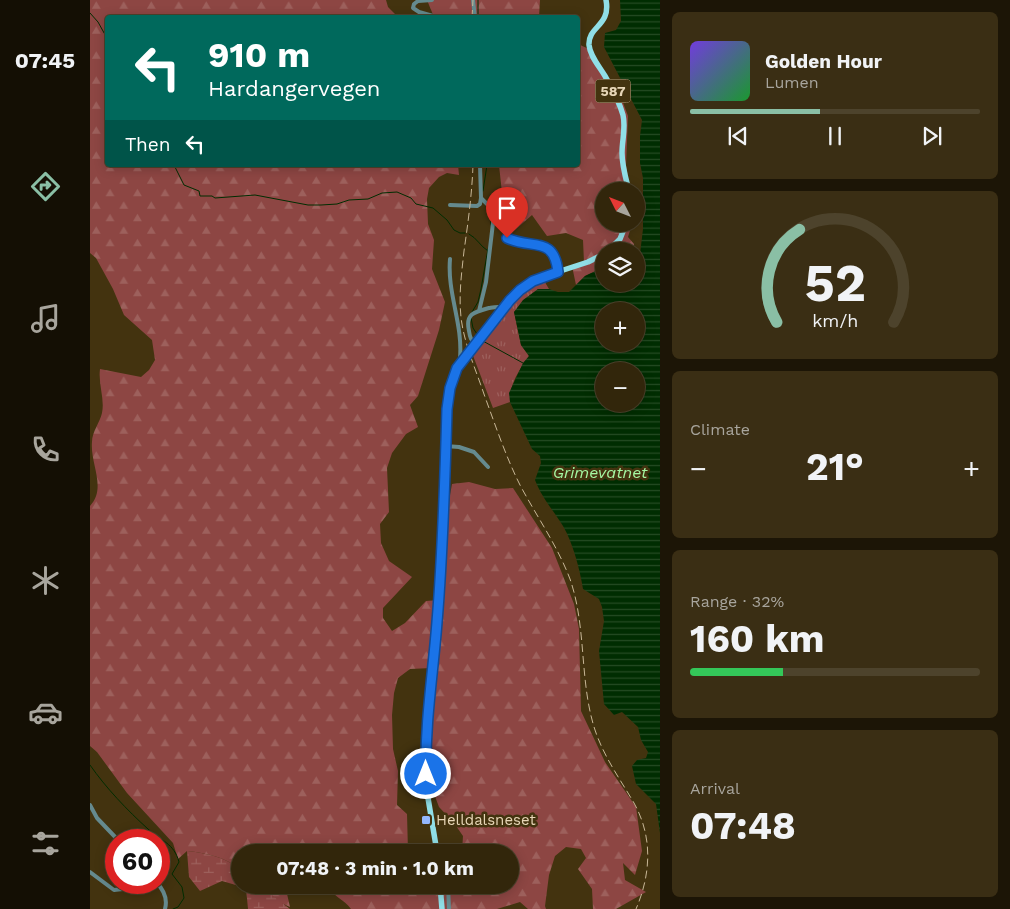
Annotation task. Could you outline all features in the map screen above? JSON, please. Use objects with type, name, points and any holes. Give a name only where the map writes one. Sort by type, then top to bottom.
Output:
[{"type":"main road","name":"587","points":[[606,0],[606,17],[593,32],[589,40],[589,47],[613,91],[623,116],[622,160],[626,182]]},
{"type":"main road","points":[[436,844],[426,786],[425,739],[443,541],[445,446],[450,388],[457,368],[462,361],[516,294],[526,285],[539,278],[595,258]]},
{"type":"main road","points":[[441,894],[442,909]]},
{"type":"street","points":[[430,15],[413,8],[416,2],[432,0]]},
{"type":"street","points":[[474,0],[475,15]]},
{"type":"street","points":[[450,204],[477,206],[480,204],[480,167]]},
{"type":"street","points":[[479,341],[470,339],[467,326],[468,320],[475,313],[486,282],[492,229],[492,209],[481,198]]},
{"type":"street","points":[[507,238],[521,244],[539,245],[550,249],[554,254],[558,272]]},
{"type":"street","points":[[450,259],[449,274],[459,323],[460,358],[462,361]]},
{"type":"street","points":[[475,313],[498,307],[505,308]]},
{"type":"street","points":[[445,446],[459,447],[474,452],[488,467]]},
{"type":"street","points":[[90,805],[97,818],[108,829]]},
{"type":"street","points":[[90,872],[105,883]]},
{"type":"street","points":[[165,894],[167,904],[165,909]]},
{"type":"street","points":[[448,894],[449,909]]},
{"type":"green space","points":[[90,0],[386,0],[388,7],[396,15],[105,15],[105,167],[458,167],[459,175],[447,173],[439,177],[429,188],[427,199],[428,224],[434,240],[432,269],[445,302],[439,330],[418,396],[410,405],[418,427],[406,434],[392,453],[387,468],[389,512],[380,524],[381,543],[389,561],[412,577],[383,608],[383,618],[392,631],[405,623],[426,601],[439,600],[446,518],[452,484],[469,482],[495,489],[513,488],[552,548],[574,604],[579,629],[581,711],[605,762],[636,807],[642,851],[635,875],[623,863],[625,880],[646,892],[616,909],[593,909],[592,889],[578,869],[586,858],[581,849],[566,847],[555,856],[549,875],[546,909],[528,909],[520,902],[497,909],[351,909],[334,894],[432,894],[442,896],[443,894],[519,894],[519,844],[462,844],[463,836],[439,807],[430,783],[430,768],[426,745],[431,668],[410,669],[398,678],[394,693],[392,715],[393,749],[398,771],[397,805],[407,814],[408,844],[231,844],[231,864],[215,856],[187,851],[178,859],[173,843],[170,840],[170,829],[160,829],[127,793],[97,752],[90,746],[90,506],[95,499],[98,484],[92,442],[103,408],[100,369],[141,377],[149,370],[155,360],[152,340],[124,315],[113,289],[96,258],[90,253]]},
{"type":"green space","points":[[427,0],[540,0],[539,15],[433,15]]},
{"type":"green space","points":[[580,45],[591,50],[622,100],[628,116],[626,165],[629,182],[595,182],[595,232],[630,232],[628,237],[632,242],[595,242],[595,271],[585,276],[576,285],[572,266],[584,262],[583,240],[566,233],[547,236],[532,215],[508,236],[499,167],[580,167]]},
{"type":"green space","points":[[543,279],[549,289],[538,289],[514,312],[521,345],[529,356],[518,372],[513,384],[510,402],[493,408],[472,353],[517,296],[529,286]]},
{"type":"green space","points":[[187,851],[208,854],[231,863],[231,884],[222,881],[200,891],[189,877]]},
{"type":"green space","points":[[247,894],[271,894],[290,909],[248,909]]},
{"type":"green space","points":[[270,894],[287,894],[290,907],[279,902]]},
{"type":"water","name":"Grimevatnet","points":[[620,0],[660,0],[660,833],[656,804],[636,784],[632,766],[637,760],[646,758],[648,752],[641,740],[638,727],[622,712],[614,715],[604,704],[599,651],[604,621],[602,607],[599,599],[583,589],[576,557],[567,533],[544,498],[535,480],[541,463],[540,456],[532,449],[510,402],[509,393],[523,363],[529,356],[521,345],[514,312],[523,300],[538,289],[569,292],[585,276],[595,271],[595,292],[645,292],[645,242],[641,242],[643,232],[645,232],[645,182],[643,182],[640,163],[642,120],[604,47],[605,33],[616,30],[621,21]]},
{"type":"waterway","points":[[478,0],[478,15]]},
{"type":"waterway","points":[[90,13],[105,35]]},
{"type":"waterway","points":[[175,167],[184,185],[199,191],[200,196],[212,196],[215,198],[255,195],[308,205],[321,205],[368,199],[382,193],[397,192],[411,198],[416,204],[433,208],[447,220],[454,230],[465,233]]},
{"type":"waterway","points":[[483,191],[487,167]]},
{"type":"waterway","points":[[489,209],[491,225]]},
{"type":"waterway","points":[[469,234],[488,251]]},
{"type":"waterway","points":[[472,312],[478,302],[488,249]]},
{"type":"waterway","points":[[471,318],[473,328],[479,337]]},
{"type":"waterway","points":[[481,340],[523,363]]},
{"type":"waterway","points":[[90,765],[125,806],[148,829],[170,846],[177,856],[179,862],[172,874],[182,887],[184,898],[178,907],[173,909]]},
{"type":"railway","points":[[472,15],[473,0]]},
{"type":"railway","points":[[473,167],[460,292],[464,334],[468,350],[510,464],[547,531],[570,579],[579,616],[587,693],[595,730],[608,759],[634,803],[640,816],[647,842],[648,856],[645,882],[636,909]]},
{"type":"place","name":"Helldalsneset","points":[[426,820]]},
{"type":"route","points":[[426,774],[426,720],[436,641],[443,541],[447,409],[452,379],[462,361],[480,341],[510,300],[526,285],[541,277],[558,272],[554,254],[550,249],[539,245],[521,244],[507,238]]}]
